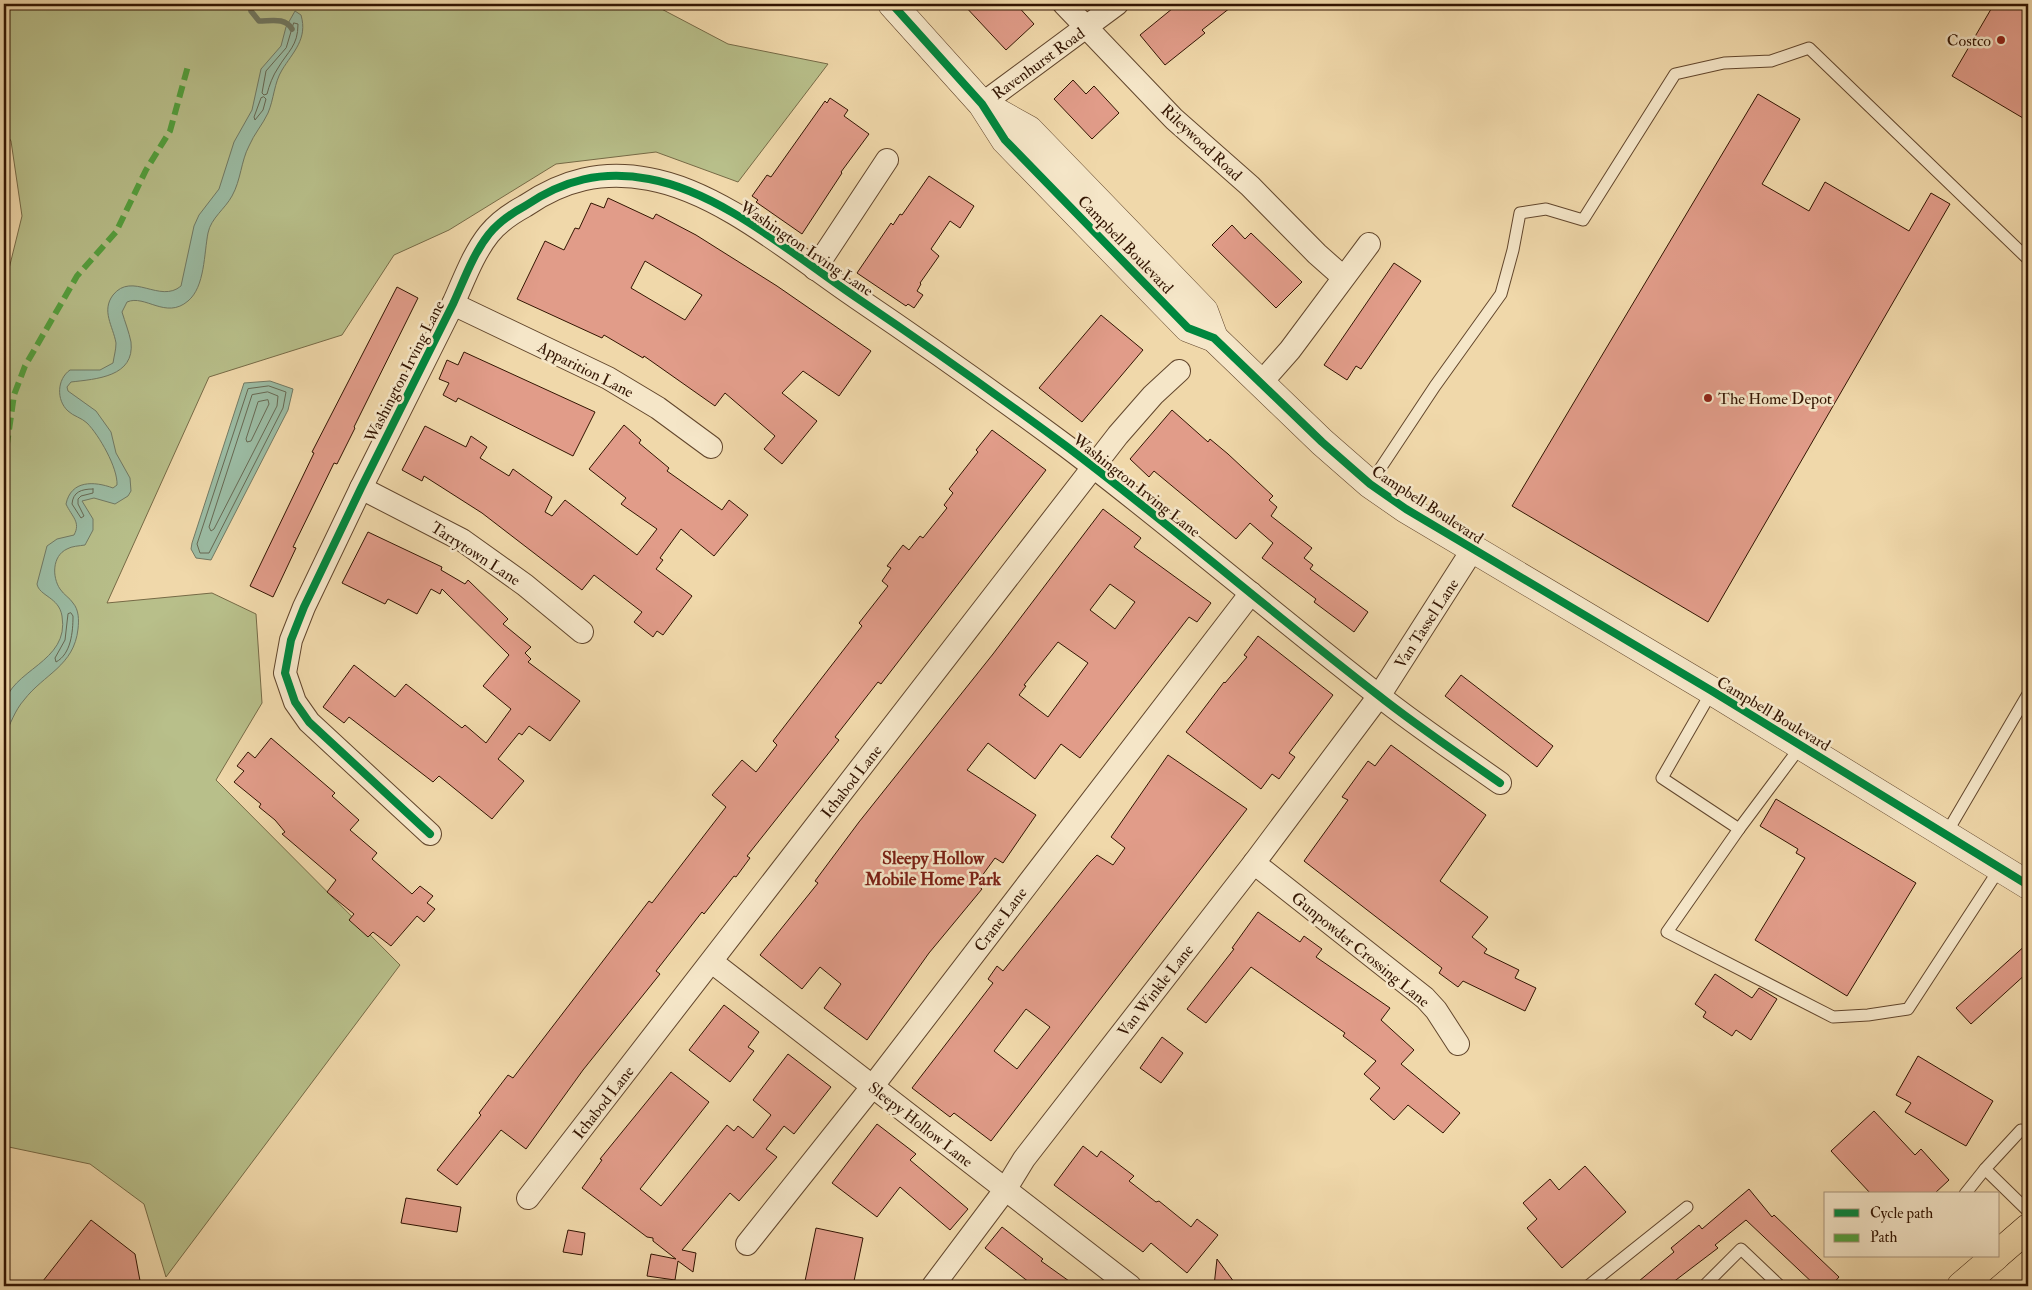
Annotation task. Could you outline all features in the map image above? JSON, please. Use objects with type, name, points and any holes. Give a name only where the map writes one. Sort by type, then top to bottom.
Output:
[{"type":"highway","points":[[2000,1252],[2028,1228]]},
{"type":"highway","points":[[1961,1286],[1994,1258]]},
{"type":"street","name":"Campbell Boulevard","points":[[892,4],[982,104],[1006,140],[1188,328],[1214,338],[1260,384],[1370,484],[1406,509],[1473,550],[1712,691],[2028,885]]},
{"type":"street","name":"Rileywood Road","points":[[1064,4],[1174,119],[1250,186],[1317,254],[1343,277]]},
{"type":"street","name":"Ravenhurst Road","points":[[982,104],[1117,4]]},
{"type":"street","points":[[815,269],[886,160]]},
{"type":"street","name":"Washington Irving Lane","points":[[430,834],[309,722],[295,702],[285,673],[291,640],[304,607],[361,488],[454,304],[470,264],[489,234],[511,214],[554,188],[562,184],[594,177],[647,178],[704,197],[745,221],[919,340],[1069,448],[1379,696],[1500,783]]},
{"type":"street","points":[[1260,384],[1290,350],[1369,244]]},
{"type":"street","name":"Apparition Lane","points":[[454,304],[608,378],[658,408],[711,447]]},
{"type":"street","name":"Ichabod Lane","points":[[528,1198],[1092,468],[1136,414],[1180,371]]},
{"type":"street","name":"Tarrytown Lane","points":[[361,488],[462,540],[525,585],[582,632]]},
{"type":"street","name":"Van Tassel Lane","points":[[1379,696],[1473,550]]},
{"type":"street","name":"Crane Lane","points":[[747,1244],[872,1087],[1251,592]]},
{"type":"street","name":"Van Winkle Lane","points":[[933,1286],[1005,1190],[1024,1159],[1254,863],[1379,696]]},
{"type":"street","name":"Gunpowder Crossing Lane","points":[[1254,863],[1425,998],[1436,1010],[1458,1044]]},
{"type":"street","name":"Sleepy Hollow Lane","points":[[712,962],[1130,1286]]},
{"type":"lane","points":[[1370,484],[1435,386],[1502,294],[1514,250],[1520,213],[1546,209],[1583,220],[1675,74],[1724,63],[1771,61],[1809,48],[2028,259]]},
{"type":"lane","points":[[1712,691],[1662,778],[1739,829]]},
{"type":"lane","points":[[1946,834],[2028,694]]},
{"type":"lane","points":[[1801,745],[1667,932],[1833,1017],[1868,1015],[1908,1009],[2000,868]]},
{"type":"lane","points":[[1967,1192],[2020,1130]]},
{"type":"lane","points":[[1985,1169],[2028,1211]]},
{"type":"lane","points":[[1588,1286],[1687,1206]]},
{"type":"lane","points":[[1704,1286],[1741,1249],[1780,1286]]},
{"type":"shaded area","points":[[4,4],[652,4],[728,44],[828,64],[738,182],[656,152],[556,164],[449,230],[394,255],[342,335],[209,377],[107,603],[212,593],[256,614],[262,703],[216,780],[400,965],[166,1277],[144,1204],[90,1164],[4,1146],[4,289],[22,216],[11,141],[4,130]]},
{"type":"water","points":[[295,11],[301,15],[303,24],[301,38],[279,75],[268,113],[246,152],[235,190],[210,228],[201,279],[194,295],[180,306],[172,308],[164,308],[134,300],[127,302],[122,312],[131,342],[131,354],[127,363],[112,374],[71,382],[67,387],[68,391],[96,411],[111,432],[116,453],[130,478],[131,491],[128,496],[115,504],[94,498],[82,501],[93,519],[93,530],[85,545],[71,547],[62,552],[58,557],[55,567],[57,584],[72,601],[77,612],[78,626],[75,642],[71,652],[64,661],[21,704],[4,737],[3,710],[9,693],[17,683],[49,655],[57,645],[62,632],[60,610],[41,591],[37,584],[47,546],[57,539],[74,535],[76,530],[75,520],[66,504],[69,496],[73,490],[84,484],[98,484],[113,488],[117,485],[107,452],[92,428],[64,406],[60,396],[60,384],[70,370],[100,370],[113,363],[116,343],[109,319],[108,307],[113,295],[121,288],[137,286],[164,292],[173,291],[181,286],[194,226],[199,215],[219,189],[234,142],[252,110],[261,69],[281,46],[286,27]]},
{"type":"water","points":[[270,381],[293,389],[288,410],[211,560],[196,558],[191,549],[192,543],[244,383]]},
{"type":"building","points":[[963,4],[1016,4],[1034,24],[1006,50]]},
{"type":"building","points":[[1178,4],[1235,4],[1202,30],[1205,33],[1165,65],[1140,35]]},
{"type":"building","name":"Costco","points":[[1994,4],[2028,4],[2028,121],[1952,76]]},
{"type":"building","points":[[1073,80],[1086,94],[1094,86],[1119,113],[1092,139],[1054,99]]},
{"type":"building","name":"The Home Depot","points":[[1758,94],[1800,119],[1762,184],[1809,211],[1825,182],[1909,231],[1931,193],[1950,204],[1708,622],[1512,506]]},
{"type":"building","points":[[830,98],[848,110],[844,116],[869,134],[841,172],[802,234],[756,202],[758,200],[752,196],[767,175],[771,177],[825,101],[827,103]]},
{"type":"building","points":[[929,176],[974,206],[960,228],[950,221],[931,249],[939,256],[920,283],[917,291],[923,295],[914,308],[908,304],[906,306],[857,273],[891,223],[893,225],[900,214],[902,215]]},
{"type":"building","points":[[608,198],[653,219],[656,214],[696,235],[777,286],[871,351],[839,396],[803,371],[782,393],[817,421],[782,464],[764,449],[775,436],[725,393],[715,406],[644,356],[643,358],[604,335],[602,338],[517,299],[545,241],[564,250],[575,228],[579,229],[591,203],[604,208]],"holes":[[[645,261],[702,295],[685,320],[631,288]]]},
{"type":"building","points":[[1232,225],[1245,239],[1251,233],[1302,282],[1276,308],[1212,245]]},
{"type":"building","points":[[1394,263],[1421,281],[1361,369],[1356,366],[1347,380],[1324,365]]},
{"type":"building","points":[[397,287],[418,298],[337,464],[334,463],[293,547],[296,548],[273,597],[250,586],[314,453],[312,452]]},
{"type":"building","points":[[1101,315],[1143,350],[1082,422],[1039,388]]},
{"type":"building","points":[[464,352],[595,412],[573,456],[458,398],[456,402],[443,395],[449,383],[439,379],[447,360],[458,365]]},
{"type":"building","points":[[1172,410],[1208,442],[1210,439],[1228,454],[1273,496],[1269,500],[1277,507],[1271,516],[1312,548],[1304,558],[1313,565],[1310,569],[1368,612],[1354,632],[1314,602],[1316,599],[1262,558],[1273,543],[1250,523],[1236,539],[1154,471],[1149,477],[1130,459]]},
{"type":"building","points":[[624,425],[641,440],[639,443],[669,468],[667,471],[722,510],[729,500],[748,515],[714,556],[681,529],[660,558],[663,560],[656,569],[692,596],[663,635],[657,631],[653,637],[634,622],[642,612],[594,575],[582,590],[482,513],[424,476],[422,481],[402,470],[425,426],[466,447],[471,436],[487,447],[480,458],[509,476],[513,469],[552,497],[545,512],[552,516],[565,500],[637,555],[657,529],[621,504],[626,498],[589,469]]},
{"type":"building","points":[[992,430],[1046,470],[881,684],[878,682],[835,737],[839,740],[747,856],[750,858],[736,877],[734,876],[704,914],[702,912],[656,971],[660,974],[583,1070],[526,1149],[501,1130],[457,1185],[437,1170],[481,1115],[479,1113],[508,1075],[513,1078],[649,901],[652,903],[726,807],[712,795],[742,760],[756,772],[777,745],[773,741],[862,626],[859,623],[888,586],[882,581],[891,568],[887,566],[903,545],[909,550],[920,536],[923,538],[947,508],[944,505],[953,493],[949,489],[978,452],[976,450]]},
{"type":"building","points":[[1103,509],[1141,538],[1134,547],[1211,603],[1197,622],[1189,617],[1080,758],[1061,744],[1035,779],[988,743],[967,770],[1036,815],[1003,863],[995,858],[976,884],[982,889],[929,953],[867,1040],[824,1008],[841,984],[820,967],[802,989],[760,955],[818,883],[815,881],[859,822],[993,654]],"holes":[[[1110,584],[1135,602],[1115,629],[1090,610]],[[1058,642],[1088,663],[1048,717],[1019,695],[1026,686],[1024,685]]]},
{"type":"building","points":[[368,532],[442,567],[441,570],[465,584],[468,580],[508,619],[503,624],[531,647],[525,653],[531,659],[528,662],[580,701],[550,741],[529,726],[522,735],[519,733],[498,759],[524,781],[492,819],[439,776],[433,782],[349,717],[344,723],[323,707],[354,665],[395,697],[406,684],[462,728],[465,725],[486,743],[511,709],[483,686],[509,655],[442,589],[440,594],[431,589],[417,614],[388,599],[385,604],[342,583]]},
{"type":"building","points":[[1258,636],[1333,695],[1289,753],[1295,757],[1279,779],[1272,774],[1261,789],[1186,732],[1224,682],[1247,657],[1244,655]]},
{"type":"building","points":[[1461,675],[1553,746],[1537,767],[1445,696]]},
{"type":"building","points":[[271,738],[335,793],[332,796],[359,820],[350,830],[377,853],[372,859],[412,894],[420,886],[433,896],[427,903],[435,909],[424,922],[417,916],[391,946],[373,932],[368,937],[349,920],[354,914],[327,892],[336,880],[282,834],[285,832],[275,820],[259,807],[261,804],[234,782],[244,771],[237,766],[248,752],[255,758]]},
{"type":"building","points":[[1391,745],[1486,815],[1440,881],[1488,917],[1472,937],[1487,949],[1484,953],[1519,970],[1515,978],[1536,988],[1525,1011],[1463,981],[1458,987],[1439,973],[1442,968],[1304,861],[1348,800],[1342,797],[1368,761],[1375,766]]},
{"type":"building","points":[[1168,755],[1247,809],[991,1141],[954,1113],[950,1117],[912,1088],[993,983],[988,979],[997,966],[1003,971],[1090,862],[1097,855],[1113,865],[1125,848],[1111,837]],"holes":[[[1026,1009],[1050,1027],[1017,1069],[994,1051]]]},
{"type":"building","points":[[1776,799],[1916,883],[1847,996],[1755,940],[1805,858],[1796,853],[1798,849],[1760,826]]},
{"type":"building","points":[[1258,912],[1300,942],[1304,936],[1322,949],[1316,957],[1390,1008],[1381,1020],[1414,1050],[1401,1064],[1460,1113],[1443,1133],[1408,1105],[1394,1120],[1370,1099],[1380,1088],[1364,1074],[1376,1061],[1343,1036],[1345,1033],[1251,967],[1206,1023],[1187,1009],[1234,949],[1232,948]]},
{"type":"building","points":[[2028,943],[2028,972],[1971,1024],[1956,1008]]},
{"type":"building","points":[[1715,974],[1752,998],[1759,988],[1777,999],[1751,1040],[1736,1030],[1732,1036],[1703,1017],[1706,1012],[1695,1004]]},
{"type":"building","points":[[724,1005],[759,1032],[748,1047],[754,1051],[730,1082],[689,1050]]},
{"type":"building","points":[[1162,1037],[1183,1053],[1161,1083],[1140,1068]]},
{"type":"building","points":[[788,1054],[831,1087],[794,1134],[784,1126],[766,1149],[777,1157],[739,1201],[730,1193],[682,1250],[696,1253],[693,1272],[678,1261],[675,1280],[647,1276],[651,1254],[676,1259],[653,1241],[653,1238],[647,1237],[582,1188],[602,1160],[600,1159],[671,1072],[709,1102],[640,1189],[661,1206],[727,1125],[734,1131],[738,1126],[753,1138],[771,1115],[753,1100]]},
{"type":"building","points":[[1918,1056],[1993,1101],[1966,1146],[1905,1112],[1911,1103],[1896,1095]]},
{"type":"building","points":[[1874,1111],[1915,1155],[1921,1149],[1949,1180],[1936,1192],[1869,1192],[1831,1151]]},
{"type":"building","points":[[877,1124],[916,1154],[910,1160],[968,1209],[950,1230],[900,1187],[877,1217],[832,1183]]},
{"type":"building","points":[[1083,1146],[1097,1157],[1101,1151],[1134,1176],[1129,1181],[1156,1202],[1159,1201],[1191,1227],[1197,1219],[1218,1235],[1187,1273],[1151,1243],[1143,1252],[1054,1185]]},
{"type":"building","points":[[1585,1166],[1626,1212],[1562,1268],[1527,1228],[1537,1219],[1523,1203],[1550,1179],[1559,1190]]},
{"type":"building","points":[[1749,1189],[1772,1217],[1774,1215],[1839,1277],[1831,1286],[1816,1286],[1746,1220],[1715,1245],[1718,1248],[1668,1286],[1633,1286],[1674,1252],[1671,1248],[1699,1225],[1702,1229]]},
{"type":"building","points":[[406,1198],[461,1207],[457,1232],[401,1223]]},
{"type":"building","points":[[91,1220],[135,1254],[141,1286],[39,1286]]},
{"type":"building","points":[[1002,1227],[1043,1259],[1041,1261],[1076,1286],[1034,1286],[985,1248]]},
{"type":"building","points":[[816,1228],[863,1238],[853,1286],[804,1286]]},
{"type":"building","points":[[568,1230],[585,1233],[582,1255],[563,1252]]},
{"type":"building","points":[[1217,1259],[1237,1286],[1214,1286]]},
{"type":"waterway","points":[[250,4],[251,11],[259,21],[282,21],[292,29]]},
{"type":"marked path","points":[[4,465],[14,395],[25,366],[77,276],[116,232],[146,170],[170,131],[188,66]]},
{"type":"cycle path","points":[[892,4],[982,104],[1005,140],[1188,328],[1214,338],[1322,442],[1370,484],[1406,509],[1712,691],[2028,885]]},
{"type":"cycle path","points":[[430,834],[309,722],[295,702],[285,673],[291,640],[304,607],[361,488],[483,242],[506,218],[539,197],[584,179],[615,176],[649,179],[676,186],[704,197],[758,228],[1066,446],[1393,706],[1500,783]]},
{"type":"place","name":"Costco","points":[[2001,40]]},
{"type":"place","name":"The Home Depot","points":[[1708,398]]},
{"type":"district","name":"Sleepy Hollow Mobile Home Park","points":[[933,868]]}]
